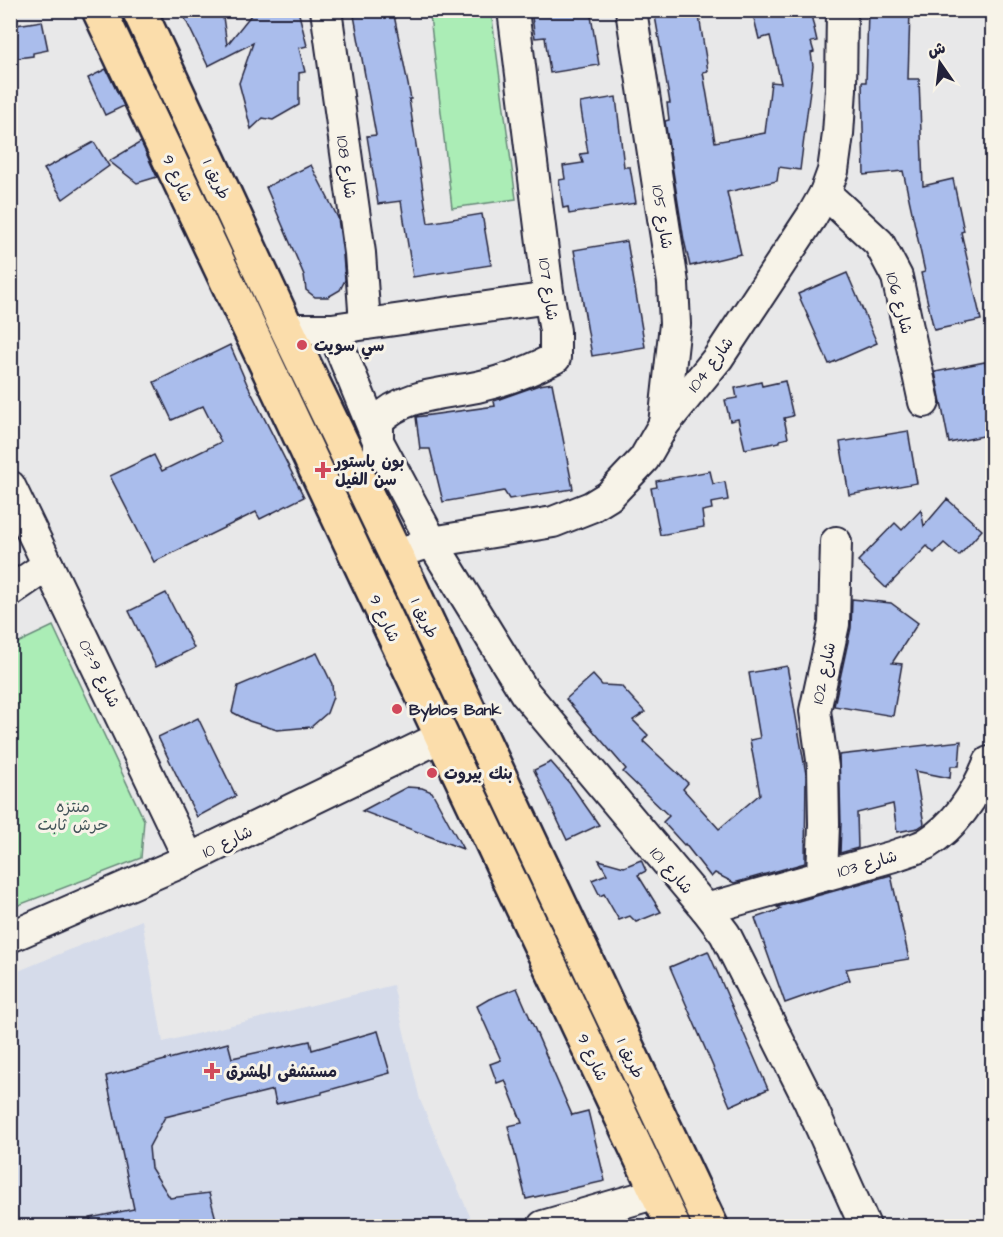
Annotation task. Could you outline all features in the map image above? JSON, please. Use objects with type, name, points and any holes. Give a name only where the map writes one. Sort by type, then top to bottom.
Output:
[{"type":"main road","name":"شارع 9","points":[[99,10],[665,1212]]},
{"type":"main road","name":"طريق 1","points":[[139,10],[286,329],[395,555],[711,1227]]},
{"type":"street","name":"شارع 108","points":[[326,10],[360,253],[365,324]]},
{"type":"street","name":"شارع 107","points":[[365,492],[364,475],[374,459],[379,443],[378,422],[393,409],[429,395],[478,387],[528,372],[555,358],[555,331],[513,10]]},
{"type":"street","name":"شارع 105","points":[[631,10],[673,283],[675,333],[664,424]]},
{"type":"street","name":"شارع 104","points":[[395,555],[432,542],[553,522],[591,507],[609,496],[645,459],[664,424],[718,358],[825,193],[833,171],[838,135],[842,10]]},
{"type":"street","name":"شارع 106","points":[[825,193],[879,243],[897,277],[924,402]]},
{"type":"street","points":[[286,329],[332,329],[549,298]]},
{"type":"street","name":"شارع 101","points":[[332,329],[379,443],[432,542],[525,693],[725,934],[809,1101],[865,1227]]},
{"type":"street","points":[[327,413],[356,436],[379,443]]},
{"type":"street","name":"شارع 9-03","points":[[10,486],[189,860]]},
{"type":"street","name":"شارع 102","points":[[822,876],[824,824],[822,767],[815,711],[834,624],[836,542]]},
{"type":"street","points":[[10,591],[48,565]]},
{"type":"street","name":"شارع 10","points":[[10,937],[189,860],[441,737]]},
{"type":"street","name":"شارع 103","points":[[706,909],[894,856],[924,844],[945,829],[969,803],[980,785],[989,762]]},
{"type":"street","points":[[693,1189],[718,1227]]},
{"type":"street","points":[[543,1227],[665,1212]]},
{"type":"shaded area","name":"مستشفى المشرق","points":[[142,920],[163,1042],[393,985],[420,1100],[474,1226],[11,1226],[11,974]]},
{"type":"green space","points":[[464,11],[491,11],[516,199],[452,208],[430,16]]},
{"type":"green space","name":"منتزه حرش ثابت","points":[[53,626],[144,820],[141,858],[11,908],[11,646]]},
{"type":"building","points":[[181,10],[222,10],[227,45],[255,10],[298,10],[307,46],[299,48],[305,72],[299,73],[299,105],[273,120],[263,118],[251,129],[239,83],[253,43],[208,66]]},
{"type":"building","points":[[353,10],[393,10],[411,99],[409,99],[428,223],[482,214],[491,265],[413,277],[401,201],[378,204],[367,136],[376,135]]},
{"type":"building","points":[[531,10],[590,10],[599,65],[550,73],[545,37],[535,38]]},
{"type":"building","points":[[654,10],[698,10],[708,71],[703,72],[715,142],[765,133],[771,82],[781,83],[770,36],[759,39],[752,10],[810,10],[817,41],[811,42],[814,52],[811,53],[813,66],[800,170],[779,167],[777,181],[727,192],[741,254],[690,266],[665,121],[669,120],[667,103],[670,103]]},
{"type":"building","points":[[868,10],[910,10],[908,79],[919,79],[923,186],[953,179],[964,231],[961,232],[981,320],[934,330],[921,273],[925,272],[903,171],[864,175],[862,82],[866,82]]},
{"type":"building","points":[[42,21],[48,50],[33,53],[33,56],[10,59],[10,26]]},
{"type":"building","points":[[106,69],[124,106],[105,115],[88,78]]},
{"type":"building","points":[[616,97],[624,167],[630,167],[636,203],[569,214],[568,207],[563,208],[559,180],[565,179],[563,166],[583,163],[580,154],[588,153],[580,103]]},
{"type":"building","points":[[94,142],[109,166],[63,199],[44,169]]},
{"type":"building","points":[[141,142],[157,177],[137,183],[109,161]]},
{"type":"building","points":[[311,165],[338,218],[343,255],[345,280],[340,290],[328,297],[315,297],[306,290],[304,275],[266,187]]},
{"type":"building","points":[[627,241],[645,347],[592,356],[574,250]]},
{"type":"building","points":[[847,273],[877,343],[829,364],[798,294]]},
{"type":"building","points":[[230,345],[304,497],[260,519],[256,512],[154,562],[110,476],[154,455],[162,471],[221,442],[203,406],[172,420],[154,382]]},
{"type":"building","points":[[985,362],[993,396],[993,434],[949,443],[935,372]]},
{"type":"building","points":[[785,381],[793,416],[784,418],[788,438],[780,442],[745,449],[738,419],[730,421],[725,400],[737,398],[735,388],[761,382],[762,386]]},
{"type":"building","points":[[552,383],[573,489],[509,499],[504,491],[443,502],[430,449],[420,449],[416,417],[495,406],[494,401],[539,385]]},
{"type":"building","points":[[908,431],[917,483],[849,495],[840,442]]},
{"type":"building","points":[[710,471],[713,484],[725,482],[728,500],[711,503],[712,509],[702,511],[704,527],[660,535],[651,488],[657,487],[656,481]]},
{"type":"building","points":[[947,499],[982,530],[959,556],[944,543],[934,553],[927,546],[886,588],[858,561],[895,523],[902,530],[921,510],[924,526]]},
{"type":"building","points":[[166,593],[194,648],[156,667],[129,611]]},
{"type":"building","points":[[852,599],[891,603],[918,623],[892,663],[902,664],[893,716],[834,706],[851,628]]},
{"type":"building","points":[[317,653],[332,684],[333,697],[327,713],[311,727],[277,730],[249,721],[232,712],[238,686]]},
{"type":"building","points":[[787,666],[806,774],[805,863],[734,883],[715,873],[711,877],[685,844],[663,822],[669,816],[623,772],[626,769],[566,699],[593,675],[602,685],[621,686],[645,712],[633,720],[648,735],[643,741],[688,783],[683,789],[719,829],[760,794],[750,740],[760,738],[749,673]]},
{"type":"building","points":[[198,718],[236,796],[197,817],[158,737]]},
{"type":"building","points":[[961,741],[959,766],[951,766],[950,778],[915,771],[924,824],[918,828],[897,832],[893,804],[857,813],[858,848],[840,853],[839,755]]},
{"type":"building","points":[[551,762],[571,785],[599,825],[567,840],[534,770]]},
{"type":"building","points":[[407,787],[422,788],[432,792],[463,849],[362,811]]},
{"type":"building","points":[[599,860],[624,867],[641,860],[646,871],[638,875],[661,912],[636,922],[630,916],[619,920],[604,894],[600,896],[592,880],[607,874]]},
{"type":"building","points":[[891,875],[909,959],[846,969],[850,980],[785,1003],[755,918],[781,909],[777,907]]},
{"type":"building","points":[[708,951],[768,1089],[730,1106],[670,967]]},
{"type":"building","points":[[517,988],[572,1115],[588,1111],[605,1181],[526,1199],[508,1126],[522,1123],[505,1080],[497,1083],[490,1064],[501,1060],[477,1006]]},
{"type":"building","points":[[378,1031],[390,1073],[322,1092],[322,1094],[276,1104],[273,1090],[165,1117],[149,1147],[151,1168],[170,1198],[209,1193],[218,1227],[91,1227],[90,1218],[134,1209],[106,1076],[228,1043],[232,1058],[310,1041],[312,1050]]},
{"type":"place","name":"سي سويت","points":[[302,345]]},
{"type":"place","name":"بون باستور سن الفيل","points":[[323,470]]},
{"type":"place","name":"Byblos Bank","points":[[397,709]]},
{"type":"place","name":"بنك بيروت","points":[[432,773]]},
{"type":"place","name":"مستشفى المشرق","points":[[212,1071]]}]
